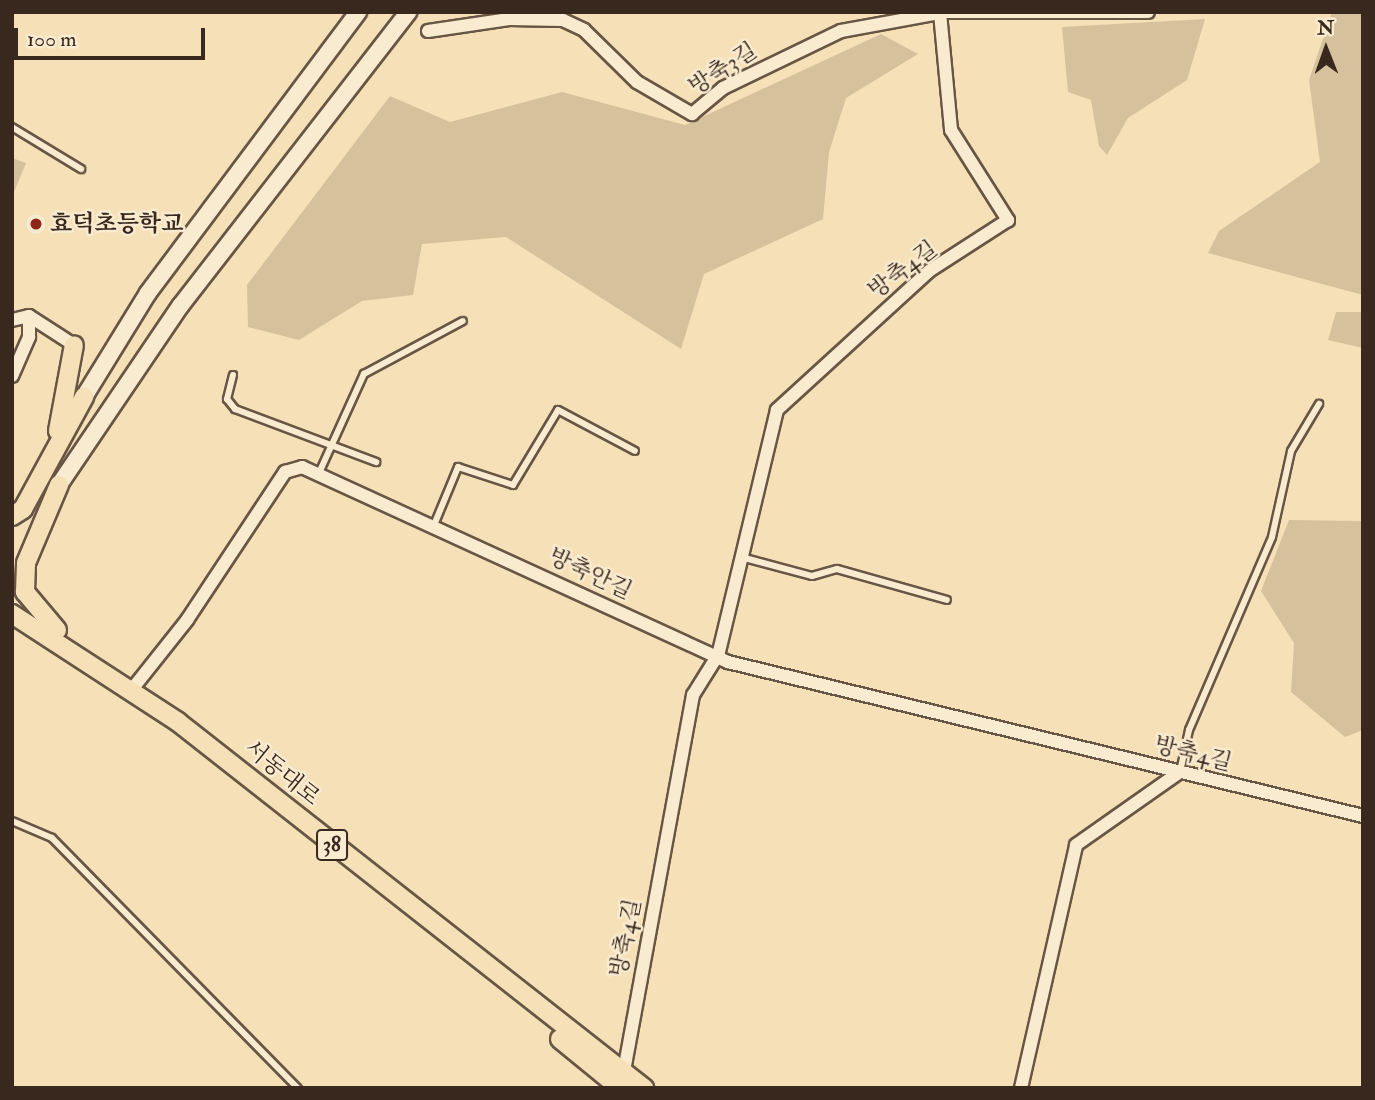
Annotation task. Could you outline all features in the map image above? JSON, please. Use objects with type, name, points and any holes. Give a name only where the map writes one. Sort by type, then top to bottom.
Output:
[{"type":"main road","points":[[54,450],[74,345]]},
{"type":"main road","points":[[12,516],[23,509],[84,397]]},
{"type":"main road","points":[[59,485],[26,563],[25,592],[43,620],[117,678]]},
{"type":"main road","name":"서동대로","points":[[12,614],[133,688],[622,1083]]},
{"type":"main road","name":"서동대로","points":[[12,628],[155,718],[622,1083],[644,1088]]},
{"type":"street","points":[[84,397],[148,293],[358,12]]},
{"type":"street","points":[[59,485],[180,305],[408,12]]},
{"type":"street","name":"방축3길","points":[[428,31],[509,19],[563,20],[584,30],[637,82],[692,114],[723,88],[841,31],[940,13],[1148,12]]},
{"type":"street","name":"방축4길","points":[[622,1083],[693,695],[723,659],[741,557],[784,397],[929,271],[1008,220],[951,130],[940,13]]},
{"type":"street","points":[[12,320],[29,316],[74,345]]},
{"type":"street","points":[[12,376],[29,337],[29,316]]},
{"type":"street","name":"방축안길","points":[[133,688],[201,600],[285,472],[302,467],[723,659]]},
{"type":"street","name":"방축4길","points":[[723,659],[1363,816]]},
{"type":"street","points":[[1021,1088],[1076,845],[1180,772]]},
{"type":"lane","points":[[12,127],[80,169]]},
{"type":"lane","points":[[319,474],[336,444],[364,374],[463,321]]},
{"type":"lane","points":[[233,375],[227,399],[235,409],[336,444],[376,462]]},
{"type":"lane","points":[[1180,772],[1189,730],[1272,537],[1291,451],[1319,404]]},
{"type":"lane","points":[[434,525],[458,467],[513,485],[558,410],[635,451]]},
{"type":"lane","points":[[741,557],[812,576],[837,569],[947,600]]},
{"type":"lane","points":[[12,821],[52,838],[298,1088]]},
{"type":"shaded area","points":[[1332,12],[1363,12],[1363,295],[1208,253],[1219,231],[1320,162],[1309,80]]},
{"type":"shaded area","points":[[1205,19],[1187,80],[1128,118],[1107,155],[1099,146],[1091,100],[1068,92],[1062,27]]},
{"type":"shaded area","points":[[881,34],[918,54],[846,98],[829,152],[823,219],[704,274],[681,349],[506,237],[422,244],[413,295],[362,301],[299,340],[248,327],[247,285],[390,96],[450,122],[562,92],[685,125]]},
{"type":"shaded area","points":[[12,158],[26,163],[12,197]]},
{"type":"shaded area","points":[[1336,312],[1363,312],[1363,348],[1328,340]]},
{"type":"shaded area","points":[[1289,520],[1363,521],[1363,730],[1345,737],[1291,692],[1294,643],[1261,591]]},
{"type":"place","name":"효덕초등학교","points":[[36,224]]}]
